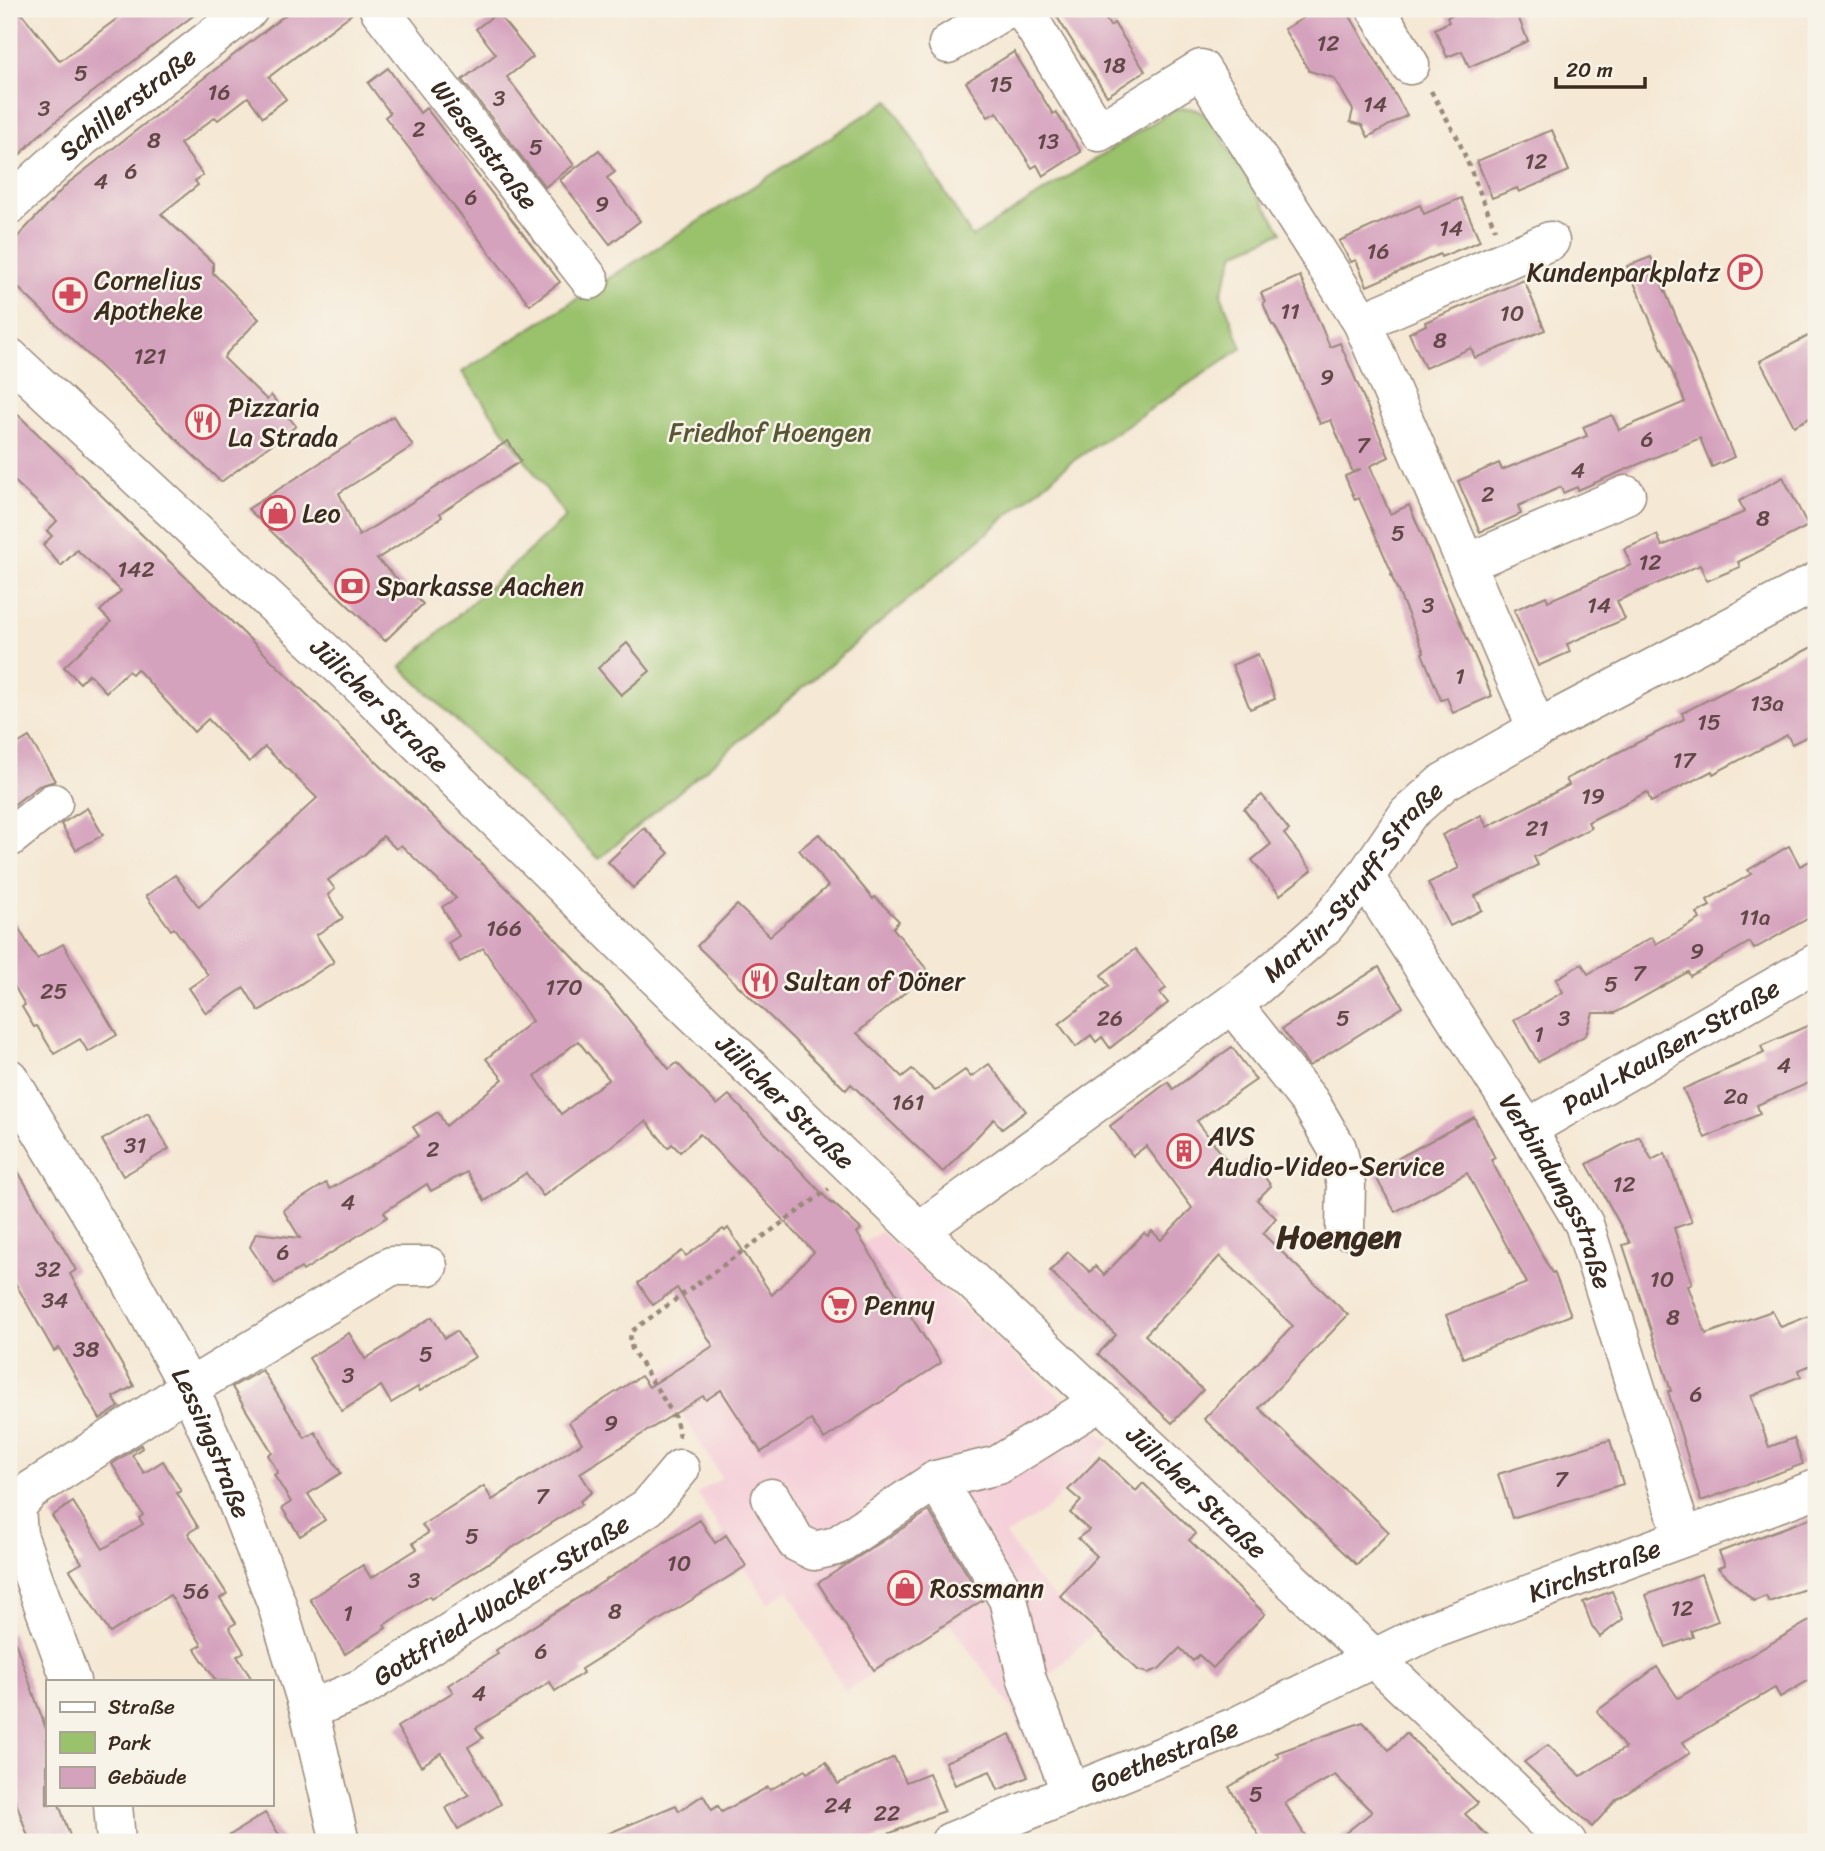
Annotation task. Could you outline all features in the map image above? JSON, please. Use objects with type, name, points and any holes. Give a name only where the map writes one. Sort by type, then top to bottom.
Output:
[{"type":"street","name":"Schillerstraße","points":[[9,205],[82,138],[249,9]]},
{"type":"street","name":"Wiesenstraße","points":[[379,9],[590,280]]},
{"type":"street","points":[[948,44],[1006,9]]},
{"type":"street","points":[[1023,9],[1099,132],[1200,69],[1363,322],[1537,729]]},
{"type":"street","points":[[1386,11],[1410,65]]},
{"type":"street","points":[[1363,322],[1550,241]]},
{"type":"street","name":"Jülicher Straße","points":[[9,357],[356,681],[919,1231],[1567,1842]]},
{"type":"street","points":[[1467,563],[1626,495]]},
{"type":"street","name":"Martin-Struff-Straße","points":[[919,1231],[1254,988],[1325,926],[1366,877],[1408,814],[1444,782],[1537,729],[1816,582]]},
{"type":"street","points":[[9,838],[53,803]]},
{"type":"street","name":"Verbindungsstraße","points":[[1366,877],[1527,1129],[1584,1224],[1683,1537]]},
{"type":"street","name":"Paul-Kaußen-Straße","points":[[1527,1129],[1816,963]]},
{"type":"street","points":[[1232,1004],[1310,1102],[1337,1148],[1346,1184],[1346,1228]]},
{"type":"street","name":"Lessingstraße","points":[[9,1078],[122,1265],[189,1388],[220,1457],[271,1590],[309,1710],[340,1842]]},
{"type":"street","points":[[71,1680],[18,1535],[16,1507],[30,1491],[189,1388],[391,1266],[428,1266]]},
{"type":"street","points":[[771,1498],[796,1542],[814,1552],[836,1546],[936,1480],[998,1465],[1101,1401]]},
{"type":"street","name":"Gottfried-Wacker-Straße","points":[[309,1710],[362,1688],[648,1507],[680,1469]]},
{"type":"street","points":[[936,1480],[1008,1599],[1027,1680],[1071,1793]]},
{"type":"street","name":"Kirchstraße","points":[[1375,1659],[1429,1630],[1816,1489]]},
{"type":"street","name":"Goethestraße","points":[[950,1842],[1237,1726],[1375,1659]]},
{"type":"street","points":[[113,1806],[116,1842]]},
{"type":"path","points":[[1410,65],[1422,73],[1458,139],[1507,259]]},
{"type":"path","points":[[680,1469],[681,1446],[676,1419],[632,1349],[632,1331],[821,1196],[855,1168]]},
{"type":"shaded area","points":[[881,1232],[1110,1443],[1047,1509],[1006,1535],[1039,1582],[1094,1632],[1047,1678],[1077,1755],[1038,1771],[1012,1708],[950,1624],[845,1691],[788,1590],[768,1603],[697,1493],[722,1478],[658,1375]]},
{"type":"green space","name":"Friedhof Hoengen","points":[[889,100],[972,237],[1173,110],[1192,109],[1205,115],[1282,232],[1235,253],[1221,294],[1242,348],[1070,463],[599,859],[401,667],[566,517],[462,372]]},
{"type":"building","points":[[9,9],[18,9],[60,61],[130,9],[202,9],[72,108],[37,137],[9,166]]},
{"type":"building","points":[[293,9],[358,9],[269,77],[286,99],[263,117],[248,97],[218,120],[215,117],[180,144],[203,175],[195,181],[198,185],[161,214],[213,263],[213,273],[259,319],[224,358],[267,400],[271,395],[296,426],[221,482],[9,279],[9,246],[67,184]]},
{"type":"building","points":[[1052,9],[1111,9],[1103,14],[1110,26],[1114,23],[1145,71],[1107,96]]},
{"type":"building","points":[[1320,9],[1346,9],[1407,115],[1368,137],[1362,125],[1350,122],[1353,110],[1334,78],[1309,71],[1284,29]]},
{"type":"building","points":[[1467,9],[1515,9],[1528,41],[1469,67],[1462,51],[1447,57],[1435,29],[1449,22],[1447,17]]},
{"type":"building","points":[[497,13],[533,57],[507,77],[574,165],[545,187],[462,80],[496,54],[476,29]]},
{"type":"building","points":[[1014,52],[1053,114],[1056,112],[1081,152],[1043,176],[1037,165],[1032,168],[997,112],[988,117],[966,82]]},
{"type":"building","points":[[388,68],[420,113],[426,108],[560,282],[530,305],[385,117],[390,113],[368,83]]},
{"type":"building","points":[[1552,130],[1569,171],[1519,192],[1517,188],[1492,198],[1477,161]]},
{"type":"building","points":[[599,150],[615,172],[607,178],[640,221],[610,244],[560,180]]},
{"type":"building","points":[[1461,198],[1480,241],[1441,257],[1440,254],[1367,286],[1356,260],[1351,262],[1339,241],[1420,205],[1424,214]]},
{"type":"building","points":[[1651,257],[1734,457],[1712,467],[1700,438],[1578,490],[1577,487],[1563,493],[1561,487],[1518,506],[1521,514],[1480,532],[1458,481],[1499,463],[1502,470],[1587,436],[1583,427],[1612,415],[1619,430],[1685,402],[1627,266]]},
{"type":"building","points":[[1300,276],[1330,347],[1340,343],[1389,457],[1370,466],[1390,514],[1409,505],[1492,696],[1453,713],[1447,698],[1441,700],[1393,575],[1359,498],[1355,500],[1345,476],[1353,473],[1331,420],[1320,424],[1287,348],[1272,325],[1263,303],[1265,302],[1261,293]]},
{"type":"building","points":[[1524,280],[1545,330],[1475,358],[1471,348],[1425,368],[1409,333],[1426,325],[1425,322]]},
{"type":"building","points":[[1816,332],[1816,415],[1794,426],[1760,361]]},
{"type":"building","points":[[9,406],[518,899],[608,994],[669,1069],[677,1063],[717,1105],[729,1095],[832,1204],[861,1229],[857,1233],[941,1363],[824,1439],[811,1420],[761,1452],[721,1390],[706,1400],[703,1396],[580,1473],[592,1492],[580,1501],[582,1504],[431,1599],[429,1596],[345,1654],[310,1599],[363,1565],[371,1578],[417,1549],[413,1543],[428,1533],[422,1525],[484,1486],[492,1500],[582,1443],[569,1422],[641,1376],[649,1387],[713,1346],[677,1288],[653,1305],[638,1283],[682,1251],[686,1256],[728,1228],[772,1295],[814,1252],[700,1134],[680,1152],[672,1144],[668,1148],[646,1121],[543,1196],[526,1173],[485,1201],[467,1172],[431,1191],[427,1184],[384,1212],[387,1217],[303,1271],[301,1268],[275,1284],[250,1247],[256,1233],[300,1238],[283,1210],[326,1183],[330,1189],[419,1136],[413,1127],[438,1112],[446,1126],[503,1079],[486,1059],[532,1021],[483,948],[460,962],[448,943],[459,936],[442,907],[456,898],[401,845],[396,849],[383,836],[365,854],[328,880],[335,889],[328,895],[343,918],[316,935],[334,962],[259,1011],[244,988],[206,1013],[189,988],[208,975],[174,928],[171,930],[146,896],[175,875],[199,907],[317,798],[265,747],[249,762],[208,719],[194,732],[137,669],[132,674],[128,671],[106,692],[89,674],[80,683],[64,667],[111,622],[100,611],[121,591],[77,550],[61,566],[43,545],[52,536],[47,531],[57,521],[9,476]],"holes":[[[578,1041],[609,1079],[561,1114],[535,1076]]]},
{"type":"building","points":[[393,416],[413,446],[339,493],[359,536],[508,441],[521,461],[440,513],[442,517],[377,559],[423,604],[385,641],[248,509]]},
{"type":"building","points":[[1783,477],[1808,526],[1738,562],[1740,567],[1707,581],[1700,565],[1617,601],[1625,619],[1567,644],[1570,652],[1538,666],[1514,610],[1546,596],[1548,601],[1631,565],[1624,549],[1657,535],[1662,546],[1745,512],[1739,501]]},
{"type":"building","points":[[627,643],[650,671],[621,695],[598,668]]},
{"type":"building","points":[[1816,645],[1816,732],[1792,744],[1787,735],[1713,774],[1712,771],[1651,802],[1647,792],[1588,822],[1591,828],[1534,857],[1538,865],[1475,896],[1482,910],[1450,926],[1428,883],[1459,868],[1442,835],[1481,815],[1487,827],[1569,785],[1566,779],[1684,719],[1682,713]]},
{"type":"building","points":[[1258,654],[1275,699],[1250,709],[1232,665]]},
{"type":"building","points":[[29,737],[55,781],[39,786],[9,808],[9,749]]},
{"type":"building","points":[[1262,795],[1289,830],[1284,834],[1312,870],[1280,895],[1252,860],[1271,844],[1244,809]]},
{"type":"building","points":[[87,808],[103,835],[76,850],[61,824]]},
{"type":"building","points":[[644,828],[669,853],[633,888],[608,862]]},
{"type":"building","points":[[819,834],[873,899],[875,897],[899,921],[893,928],[929,972],[857,1033],[902,1077],[912,1069],[935,1091],[965,1070],[971,1077],[989,1064],[1026,1111],[1002,1129],[994,1119],[943,1172],[851,1084],[846,1090],[697,946],[737,905],[770,936],[828,886],[799,850]]},
{"type":"building","points":[[1789,846],[1800,866],[1816,858],[1816,914],[1754,949],[1750,942],[1690,976],[1688,972],[1615,1013],[1593,1013],[1586,1035],[1538,1062],[1514,1020],[1563,992],[1556,979],[1582,964],[1588,974],[1652,937],[1656,944],[1700,919],[1697,913],[1710,906],[1707,900],[1751,874],[1748,870]]},
{"type":"building","points":[[9,912],[37,959],[63,944],[117,1035],[88,1052],[80,1039],[54,1054],[22,1007],[25,1005],[9,977]]},
{"type":"building","points":[[1135,949],[1166,988],[1160,993],[1168,1003],[1110,1048],[1102,1037],[1096,1042],[1091,1035],[1076,1047],[1059,1024],[1109,986],[1101,975]]},
{"type":"building","points":[[1379,967],[1403,1007],[1309,1066],[1282,1029]]},
{"type":"building","points":[[1816,1022],[1816,1080],[1757,1105],[1760,1114],[1705,1138],[1683,1089],[1764,1053],[1761,1046]]},
{"type":"building","points":[[1232,1047],[1256,1080],[1197,1121],[1234,1170],[1251,1158],[1271,1186],[1257,1200],[1276,1218],[1263,1234],[1348,1315],[1259,1408],[1389,1532],[1357,1565],[1204,1419],[1293,1326],[1220,1256],[1145,1335],[1203,1390],[1172,1423],[1098,1354],[1116,1335],[1050,1271],[1068,1252],[1090,1272],[1095,1266],[1104,1275],[1144,1233],[1148,1236],[1152,1231],[1161,1240],[1192,1208],[1146,1146],[1133,1156],[1110,1126],[1168,1082],[1173,1089]]},
{"type":"building","points":[[148,1113],[169,1149],[123,1176],[102,1140]]},
{"type":"building","points":[[1474,1117],[1495,1158],[1491,1160],[1552,1273],[1554,1272],[1571,1315],[1463,1358],[1446,1315],[1527,1283],[1467,1173],[1395,1212],[1373,1172]]},
{"type":"building","points":[[1639,1136],[1652,1160],[1665,1153],[1692,1222],[1674,1228],[1692,1284],[1688,1286],[1706,1334],[1772,1311],[1781,1327],[1816,1313],[1816,1363],[1799,1370],[1801,1376],[1751,1396],[1769,1447],[1794,1438],[1803,1464],[1701,1501],[1668,1391],[1671,1391],[1623,1245],[1630,1243],[1587,1164]]},
{"type":"building","points":[[9,1156],[76,1270],[70,1274],[134,1386],[113,1397],[119,1407],[100,1419],[59,1348],[54,1351],[9,1272]]},
{"type":"building","points":[[432,1317],[445,1338],[456,1331],[475,1357],[420,1391],[418,1387],[391,1403],[381,1386],[342,1411],[309,1358],[349,1333],[365,1359]]},
{"type":"building","points":[[262,1370],[305,1438],[315,1432],[341,1473],[308,1494],[325,1520],[300,1536],[282,1508],[291,1502],[274,1475],[278,1472],[268,1455],[272,1452],[232,1387]]},
{"type":"building","points":[[1610,1440],[1623,1484],[1512,1518],[1498,1474]]},
{"type":"building","points":[[141,1445],[142,1448],[132,1455],[144,1473],[163,1461],[181,1491],[177,1493],[198,1527],[188,1533],[227,1594],[220,1598],[236,1623],[229,1627],[244,1652],[237,1656],[252,1680],[215,1680],[195,1649],[202,1645],[170,1595],[110,1633],[70,1570],[82,1563],[52,1516],[73,1502],[103,1549],[143,1524],[139,1518],[143,1515],[112,1464]]},
{"type":"building","points":[[1100,1457],[1136,1491],[1143,1483],[1196,1534],[1189,1540],[1265,1614],[1213,1668],[1199,1655],[1193,1661],[1180,1648],[1159,1669],[1148,1673],[1138,1670],[1060,1596],[1097,1556],[1078,1538],[1089,1530],[1070,1513],[1081,1501],[1068,1490]]},
{"type":"building","name":"Rossmann","points":[[929,1511],[983,1600],[874,1670],[818,1583]]},
{"type":"building","points":[[1816,1516],[1816,1585],[1769,1602],[1766,1596],[1754,1601],[1718,1568],[1725,1565],[1719,1552]]},
{"type":"building","points":[[700,1520],[715,1543],[726,1535],[746,1566],[581,1669],[583,1673],[555,1691],[550,1682],[476,1728],[483,1738],[468,1747],[501,1804],[458,1829],[446,1808],[469,1795],[441,1753],[421,1766],[397,1727],[453,1692],[448,1685],[498,1654],[496,1650]]},
{"type":"building","points":[[1701,1574],[1718,1621],[1691,1631],[1693,1637],[1666,1647],[1646,1595]]},
{"type":"building","points":[[1612,1591],[1623,1619],[1600,1637],[1592,1626],[1583,1602]]},
{"type":"building","points":[[1816,1617],[1816,1676],[1780,1697],[1775,1688],[1683,1742],[1690,1753],[1616,1800],[1592,1827],[1524,1762],[1548,1745],[1581,1776],[1625,1748],[1597,1711],[1657,1667],[1678,1698]]},
{"type":"building","points":[[12,1633],[46,1729],[46,1806],[60,1806],[72,1842],[30,1842],[9,1782],[9,1634]]},
{"type":"building","points":[[1363,1722],[1389,1750],[1406,1733],[1478,1803],[1465,1814],[1494,1842],[1334,1842],[1372,1812],[1335,1775],[1285,1803],[1309,1842],[1263,1842],[1229,1787],[1279,1757],[1276,1753]]},
{"type":"building","points":[[1010,1734],[1028,1777],[998,1790],[990,1771],[955,1785],[945,1762]]},
{"type":"building","points":[[894,1757],[906,1782],[929,1773],[944,1811],[869,1842],[588,1842],[676,1805],[679,1811],[703,1795],[712,1810],[718,1806],[722,1812],[768,1787],[770,1790],[805,1770],[807,1773],[826,1762],[838,1784]]},
{"type":"building","points":[[265,1813],[284,1842],[219,1842]]},
{"type":"place","name":"Kundenparkplatz","points":[[1745,272]]},
{"type":"place","name":"Cornelius Apotheke","points":[[70,295]]},
{"type":"place","name":"Pizzaria La Strada","points":[[203,422]]},
{"type":"place","name":"Leo","points":[[278,513]]},
{"type":"place","name":"Sparkasse Aachen","points":[[352,586]]},
{"type":"place","name":"Sultan of Döner","points":[[760,981]]},
{"type":"place","name":"AVS Audio-Video-Service","points":[[1184,1151]]},
{"type":"place","name":"Penny","points":[[839,1305]]},
{"type":"place","name":"Rossmann","points":[[905,1588]]},
{"type":"district","name":"Hoengen","points":[[1339,1237]]}]
